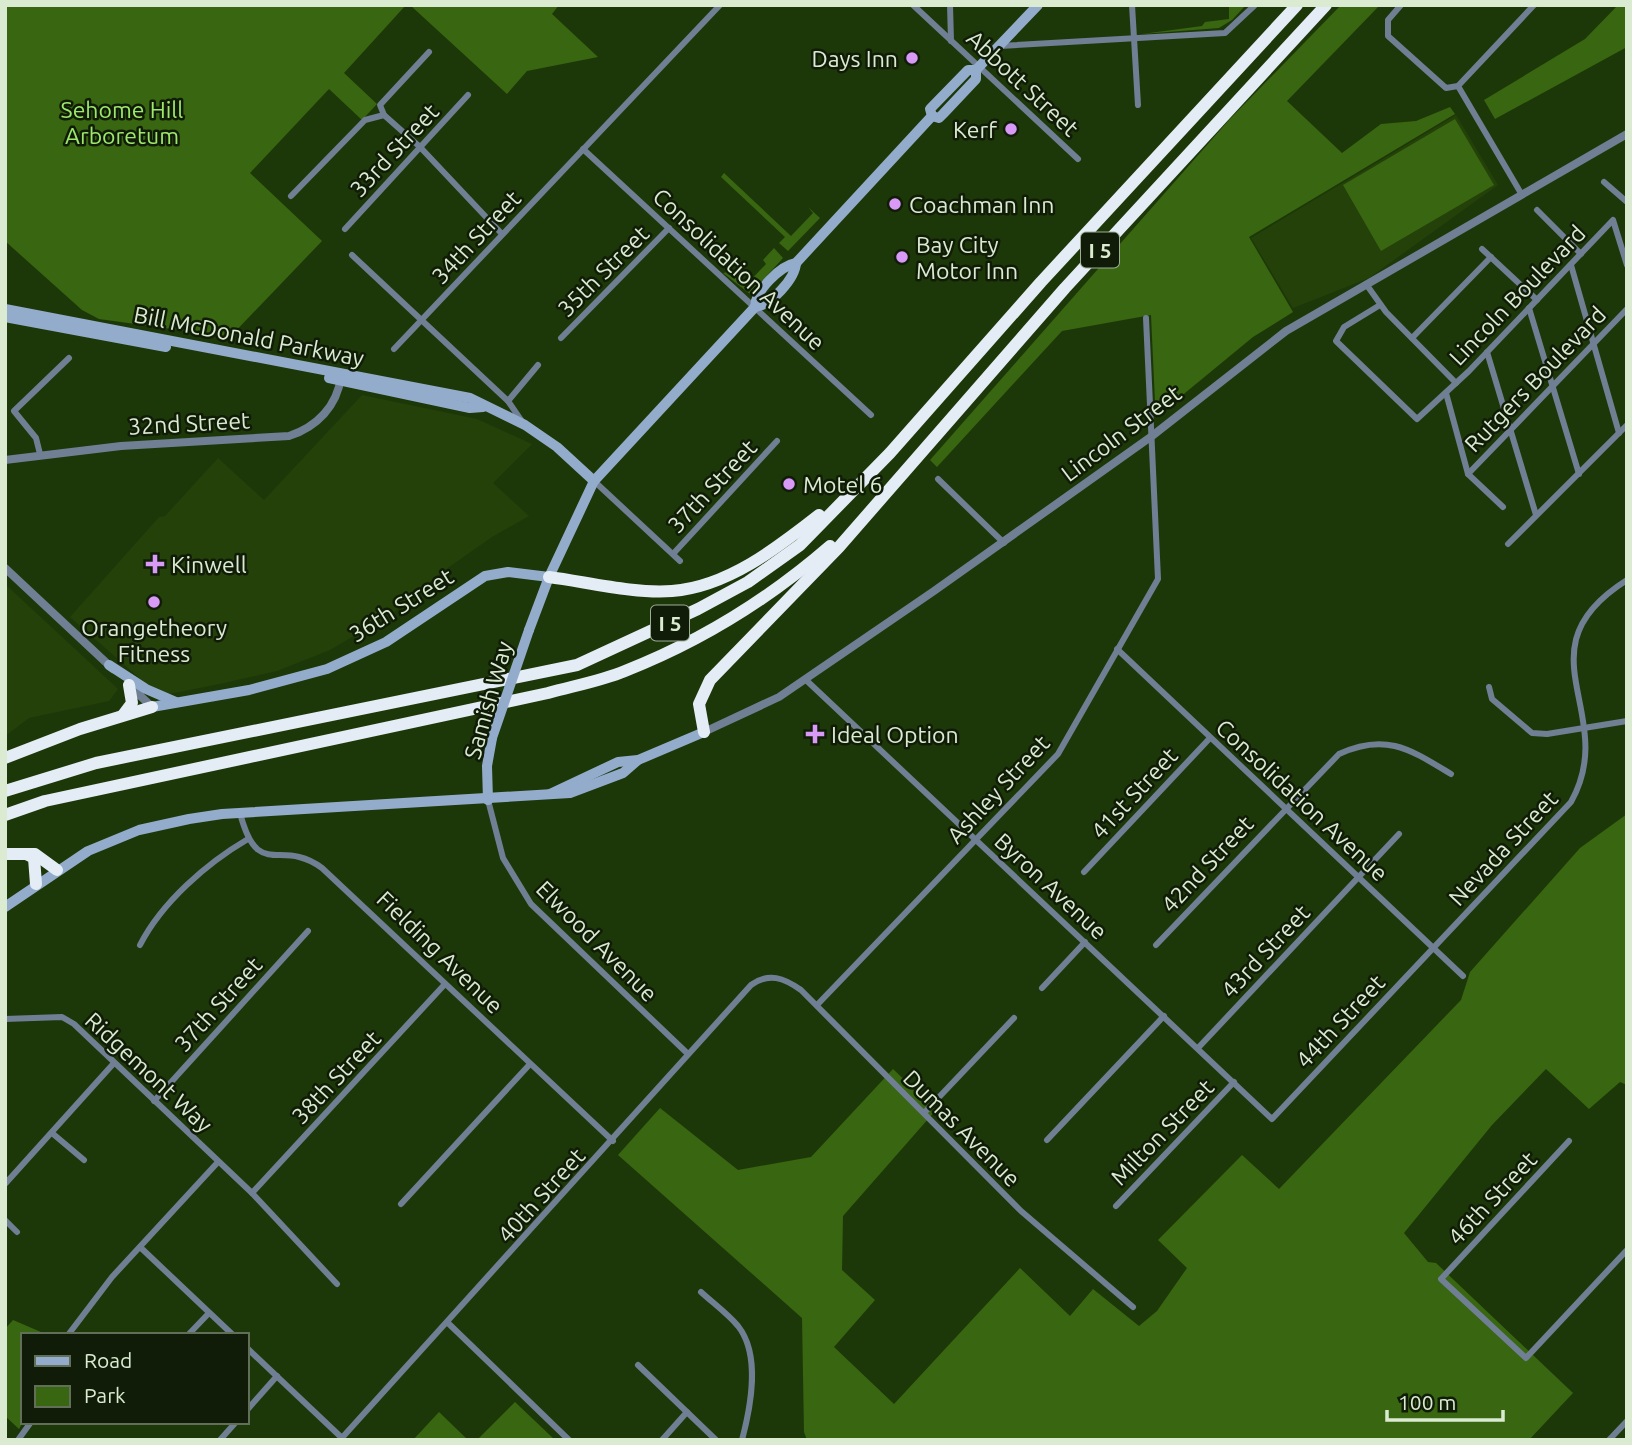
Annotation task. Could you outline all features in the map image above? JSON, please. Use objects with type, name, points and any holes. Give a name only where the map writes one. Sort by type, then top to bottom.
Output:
[{"type":"highway","name":"I 5","points":[[5,791],[96,763],[577,665],[633,642],[748,582],[800,544],[890,453],[1041,282],[1297,5]]},
{"type":"highway","name":"I 5","points":[[5,815],[45,801],[548,693],[624,672],[699,637],[803,569],[878,500],[1092,258],[1326,5]]},
{"type":"highway","points":[[549,577],[656,591],[706,585],[786,541],[890,453]]},
{"type":"highway","points":[[704,732],[699,704],[710,680],[797,592],[878,500]]},
{"type":"highway","points":[[123,715],[132,703],[129,685]]},
{"type":"highway","points":[[5,758],[152,707]]},
{"type":"highway","points":[[26,853],[34,858],[36,884]]},
{"type":"highway","points":[[5,854],[35,854],[57,870]]},
{"type":"main road","points":[[978,69],[1038,5]]},
{"type":"main road","name":"Samish Way","points":[[488,800],[487,766],[492,738],[549,577],[594,481],[755,307],[764,306],[790,278],[795,272],[796,263],[932,116],[939,118],[976,79],[978,69]]},
{"type":"main road","name":"Bill McDonald Parkway","points":[[5,309],[341,377],[470,408],[483,407],[525,425],[557,447],[594,481]]},
{"type":"main road","name":"Bill McDonald Parkway","points":[[5,317],[341,377]]},
{"type":"main road","name":"36th Street","points":[[152,707],[249,690],[327,669],[386,642],[485,576],[508,572],[549,577]]},
{"type":"main road","points":[[109,666],[146,690],[176,703]]},
{"type":"main road","name":"Lincoln Street","points":[[488,800],[545,796],[595,785],[623,774],[638,760],[704,732]]},
{"type":"main road","points":[[5,907],[88,851],[139,830],[189,818],[488,800]]},
{"type":"street","name":"34th Street","points":[[394,349],[720,5]]},
{"type":"street","name":"Abbott Street","points":[[913,5],[978,69],[1078,159]]},
{"type":"street","points":[[950,5],[951,41]]},
{"type":"street","points":[[1132,5],[1138,105]]},
{"type":"street","points":[[1000,46],[1221,33],[1232,29],[1255,5]]},
{"type":"street","points":[[1401,5],[1388,20],[1388,36],[1446,89],[1458,86],[1534,5]]},
{"type":"street","points":[[429,52],[380,105],[384,115],[420,147],[502,234]]},
{"type":"street","points":[[1458,86],[1522,195]]},
{"type":"street","name":"33rd Street","points":[[345,229],[468,95]]},
{"type":"street","points":[[292,197],[365,120],[384,115]]},
{"type":"street","name":"Lincoln Street","points":[[704,732],[779,697],[806,680],[1004,543],[1152,436],[1286,331],[1627,134]]},
{"type":"street","name":"Consolidation Avenue","points":[[583,149],[871,415]]},
{"type":"street","points":[[1604,182],[1627,202]]},
{"type":"street","points":[[1537,209],[1581,254]]},
{"type":"street","name":"Lincoln Boulevard","points":[[1380,304],[1338,334],[1336,341],[1344,352],[1417,419],[1488,352],[1614,220],[1627,265]]},
{"type":"street","name":"35th Street","points":[[561,338],[669,228]]},
{"type":"street","points":[[1482,249],[1537,300]]},
{"type":"street","points":[[352,255],[508,401],[525,425]]},
{"type":"street","points":[[1412,338],[1491,257]]},
{"type":"street","points":[[1570,265],[1619,433]]},
{"type":"street","points":[[1366,284],[1380,304],[1456,383]]},
{"type":"street","points":[[1529,308],[1579,474]]},
{"type":"street","name":"Rutgers Boulevard","points":[[1468,474],[1627,309]]},
{"type":"street","points":[[1146,318],[1152,436]]},
{"type":"street","points":[[1488,352],[1536,515]]},
{"type":"street","points":[[40,454],[36,438],[14,411],[69,358]]},
{"type":"street","points":[[508,401],[538,365]]},
{"type":"street","name":"32nd Street","points":[[5,460],[147,444],[289,436],[305,429],[324,415],[337,393],[341,377]]},
{"type":"street","points":[[1446,393],[1468,474],[1503,507]]},
{"type":"street","points":[[1508,544],[1627,425]]},
{"type":"street","name":"Ashley Street","points":[[817,1005],[1058,754],[1157,579],[1152,436]]},
{"type":"street","name":"37th Street","points":[[673,554],[777,441]]},
{"type":"street","points":[[938,479],[1004,543]]},
{"type":"street","name":"Bill McDonald Parkway","points":[[594,481],[680,561]]},
{"type":"street","points":[[5,568],[152,707]]},
{"type":"street","name":"Nevada Street","points":[[1433,948],[1572,802],[1586,770],[1587,728],[1572,673],[1572,650],[1587,612],[1627,580]]},
{"type":"street","name":"Consolidation Avenue","points":[[1116,649],[1463,976]]},
{"type":"street","name":"Byron Avenue","points":[[806,680],[1272,1119]]},
{"type":"street","points":[[1489,687],[1492,699],[1531,733],[1627,721]]},
{"type":"street","name":"41st Street","points":[[1084,872],[1210,738]]},
{"type":"street","name":"42nd Street","points":[[1156,945],[1328,761],[1362,745],[1388,744],[1408,748],[1451,774]]},
{"type":"street","name":"Elwood Avenue","points":[[488,800],[503,858],[531,904],[688,1054]]},
{"type":"street","points":[[140,945],[147,931],[190,884],[222,854],[248,839],[240,813]]},
{"type":"street","name":"43rd Street","points":[[1198,1048],[1399,834]]},
{"type":"street","name":"Fielding Avenue","points":[[248,839],[251,847],[261,854],[296,854],[313,861],[348,890],[613,1141]]},
{"type":"street","name":"37th Street","points":[[154,1101],[308,932]]},
{"type":"street","points":[[1042,988],[1085,942]]},
{"type":"street","name":"44th Street","points":[[1272,1119],[1433,948]]},
{"type":"street","name":"40th Street","points":[[341,1439],[613,1141],[751,985],[768,977]]},
{"type":"street","name":"Dumas Avenue","points":[[768,977],[792,983],[817,1005],[1040,1230],[1133,1307]]},
{"type":"street","name":"38th Street","points":[[252,1193],[445,984]]},
{"type":"street","points":[[1046,1140],[1164,1016]]},
{"type":"street","name":"Ridgemont Way","points":[[5,1019],[62,1017],[86,1034],[252,1193],[337,1284]]},
{"type":"street","points":[[924,1113],[1014,1018]]},
{"type":"street","points":[[5,1184],[114,1063]]},
{"type":"street","points":[[401,1204],[530,1064]]},
{"type":"street","name":"Milton Street","points":[[1116,1206],[1234,1082]]},
{"type":"street","points":[[52,1133],[84,1160]]},
{"type":"street","name":"46th Street","points":[[1569,1141],[1441,1279],[1526,1358],[1627,1250]]},
{"type":"street","points":[[69,1333],[112,1276],[218,1161]]},
{"type":"street","points":[[5,1220],[17,1232]]},
{"type":"street","points":[[140,1247],[231,1333]]},
{"type":"street","points":[[701,1292],[737,1326],[751,1355],[749,1406],[742,1440]]},
{"type":"street","points":[[190,1333],[209,1313]]},
{"type":"street","points":[[447,1322],[569,1440]]},
{"type":"street","points":[[248,1349],[341,1439]]},
{"type":"street","points":[[638,1365],[716,1440]]},
{"type":"street","points":[[248,1409],[277,1376]]},
{"type":"street","points":[[662,1440],[687,1412]]},
{"type":"street","points":[[1609,1440],[1627,1421]]},
{"type":"street","points":[[18,1440],[30,1424]]},
{"type":"street","points":[[220,1440],[234,1424]]},
{"type":"shaded area","points":[[1456,115],[1498,185],[1369,278],[1293,308],[1251,238]]},
{"type":"shaded area","points":[[362,395],[477,419],[532,444],[493,483],[529,516],[492,537],[442,572],[394,612],[330,650],[277,671],[224,683],[169,694],[145,683],[70,617],[159,517],[165,516],[218,458],[264,500]]},
{"type":"shaded area","points":[[5,584],[118,689],[109,701],[29,718],[5,736]]},
{"type":"green space","name":"Sehome Hill Arboretum","points":[[5,5],[406,5],[344,73],[377,104],[362,120],[329,89],[250,173],[322,241],[230,337],[99,319],[82,310],[5,241]]},
{"type":"green space","points":[[410,5],[559,5],[552,14],[598,57],[527,71],[507,94]]},
{"type":"green space","points":[[1229,5],[1246,5],[1232,20],[1219,28],[1142,34],[1202,26],[1205,22],[1229,19]]},
{"type":"green space","points":[[1341,5],[1380,5],[1287,101],[1342,153],[1381,124],[1416,121],[1450,107],[1455,114],[1249,237],[1293,312],[1253,337],[1168,407],[1155,402],[1151,315],[1062,331],[937,467],[930,460],[1229,120]]},
{"type":"green space","points":[[1618,5],[1627,5],[1627,47],[1495,119],[1484,100],[1585,39]]},
{"type":"green space","points":[[1455,119],[1494,185],[1381,251],[1343,185]]},
{"type":"green space","points":[[724,173],[791,236],[813,213],[808,207],[820,218],[788,251],[779,243],[785,237],[721,177]]},
{"type":"green space","points":[[774,248],[783,258],[750,294],[723,273],[728,272],[746,285],[766,264],[763,260]]},
{"type":"green space","points":[[1627,814],[1627,1085],[1620,1082],[1589,1109],[1546,1069],[1492,1125],[1404,1233],[1428,1262],[1436,1263],[1573,1393],[1529,1440],[807,1440],[804,1432],[802,1318],[618,1155],[660,1108],[738,1170],[811,1157],[893,1069],[936,1110],[843,1216],[842,1270],[875,1300],[834,1347],[894,1404],[1020,1268],[1070,1316],[1093,1289],[1139,1326],[1157,1311],[1187,1268],[1158,1240],[1242,1155],[1279,1189],[1461,1000],[1470,972],[1580,848]]},
{"type":"green space","points":[[13,1320],[43,1333],[21,1333],[22,1424],[19,1429],[5,1416],[5,1329]]},
{"type":"green space","points":[[515,1402],[555,1440],[477,1440]]},
{"type":"green space","points":[[439,1412],[468,1440],[413,1440]]},
{"type":"place","name":"Days Inn","points":[[912,58]]},
{"type":"place","name":"Kerf","points":[[1011,129]]},
{"type":"place","name":"Coachman Inn","points":[[895,204]]},
{"type":"place","name":"Bay City Motor Inn","points":[[902,257]]},
{"type":"place","name":"Motel 6","points":[[789,484]]},
{"type":"place","name":"Kinwell","points":[[155,564]]},
{"type":"place","name":"Orangetheory Fitness","points":[[154,602]]},
{"type":"place","name":"Ideal Option","points":[[815,734]]}]
